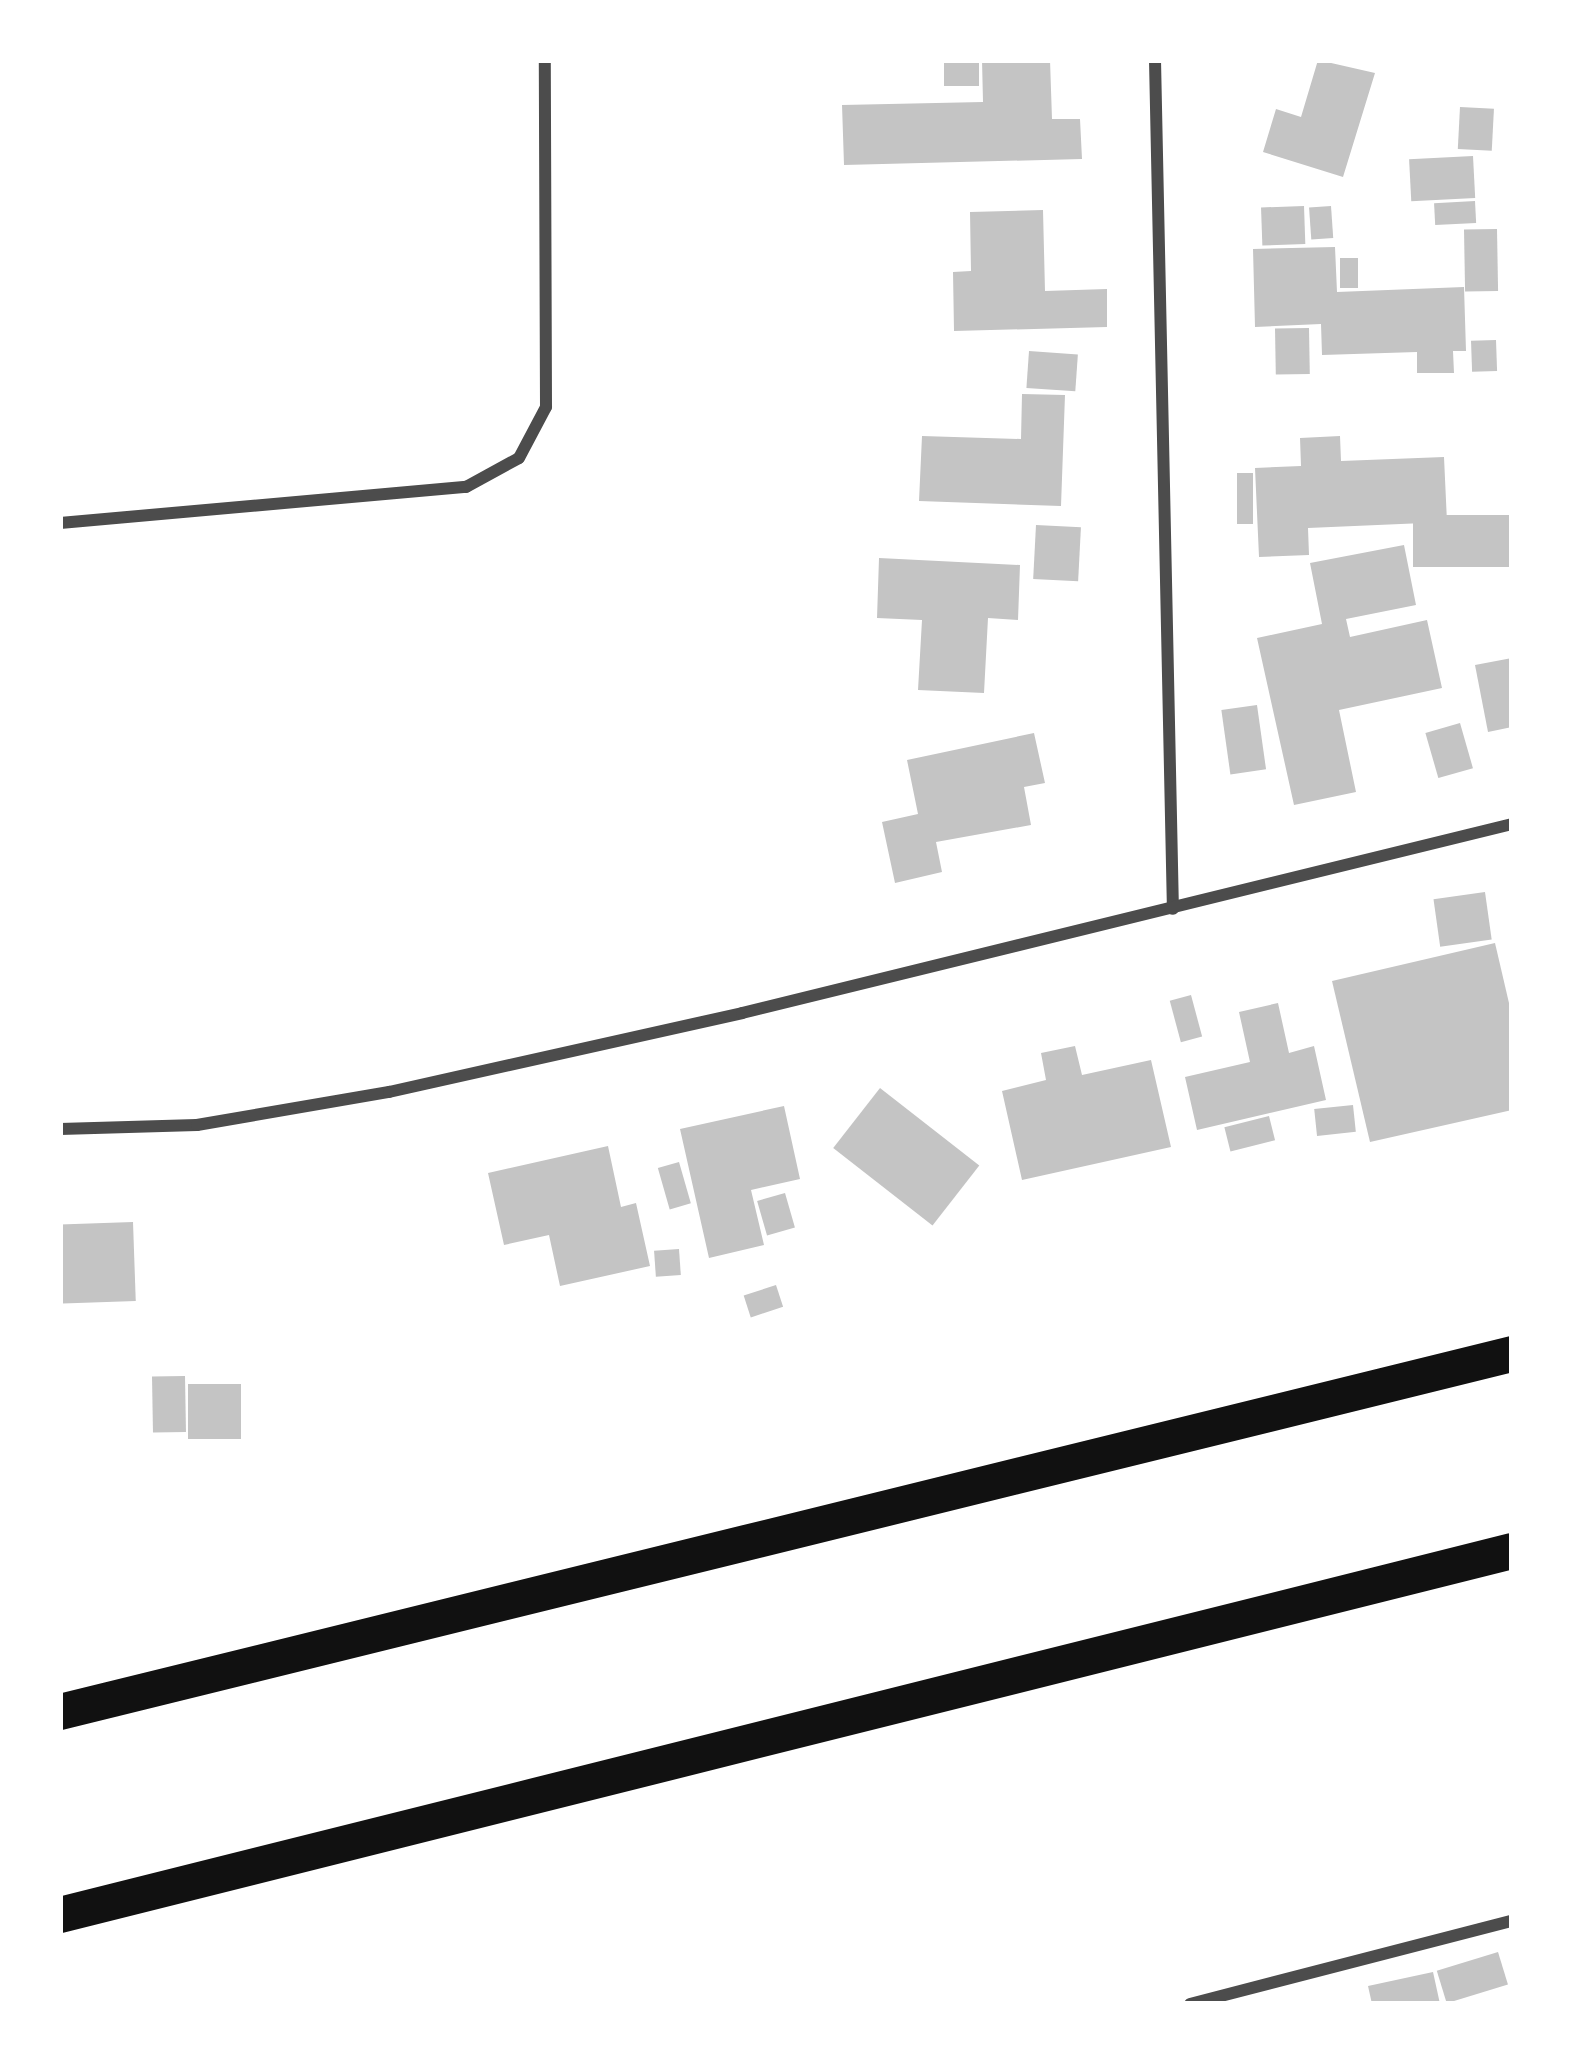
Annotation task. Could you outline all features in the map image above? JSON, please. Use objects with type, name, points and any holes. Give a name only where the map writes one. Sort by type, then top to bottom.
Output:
[{"type":"highway","points":[[60,1712],[1512,1354]]},
{"type":"highway","points":[[60,1915],[1512,1551]]},
{"type":"street","points":[[60,523],[466,488],[519,458],[546,407],[545,60]]},
{"type":"street","points":[[1155,60],[1173,909]]},
{"type":"street","points":[[60,1129],[197,1125],[389,1092],[1173,909],[1512,824]]},
{"type":"street","points":[[1190,2004],[1512,1921]]},
{"type":"building","points":[[944,60],[979,60],[979,86],[944,86]]},
{"type":"building","points":[[982,60],[1050,60],[1052,119],[1080,119],[1082,159],[844,165],[842,105],[983,102]]},
{"type":"building","points":[[1318,60],[1375,73],[1343,177],[1263,152],[1276,109],[1301,117]]},
{"type":"building","points":[[1460,107],[1494,109],[1492,151],[1458,149]]},
{"type":"building","points":[[1473,156],[1475,198],[1411,201],[1409,159]]},
{"type":"building","points":[[1475,201],[1476,223],[1435,225],[1434,203]]},
{"type":"building","points":[[1304,206],[1305,244],[1262,245],[1261,208]]},
{"type":"building","points":[[1331,206],[1333,238],[1311,239],[1309,208]]},
{"type":"building","points":[[1043,210],[1045,291],[1107,289],[1107,327],[954,331],[953,272],[971,271],[970,212]]},
{"type":"building","points":[[1497,229],[1498,291],[1465,292],[1464,230]]},
{"type":"building","points":[[1335,247],[1337,292],[1464,287],[1466,351],[1453,351],[1454,373],[1417,373],[1417,352],[1322,355],[1321,324],[1255,327],[1253,249]]},
{"type":"building","points":[[1340,258],[1358,258],[1358,288],[1340,288]]},
{"type":"building","points":[[1309,328],[1310,374],[1276,375],[1275,329]]},
{"type":"building","points":[[1496,340],[1497,371],[1472,372],[1471,341]]},
{"type":"building","points":[[1029,351],[1078,354],[1075,391],[1026,388]]},
{"type":"building","points":[[1022,394],[1065,395],[1061,506],[919,501],[922,436],[1021,439]]},
{"type":"building","points":[[1340,436],[1341,461],[1444,457],[1447,522],[1308,528],[1309,555],[1259,557],[1255,468],[1301,466],[1300,438]]},
{"type":"building","points":[[1237,473],[1253,473],[1253,524],[1237,524]]},
{"type":"building","points":[[1413,515],[1512,515],[1512,567],[1413,567]]},
{"type":"building","points":[[1036,525],[1081,527],[1078,581],[1033,579]]},
{"type":"building","points":[[1404,545],[1416,605],[1346,619],[1350,637],[1427,620],[1442,688],[1339,710],[1356,792],[1294,805],[1257,638],[1322,624],[1310,563]]},
{"type":"building","points":[[879,558],[1020,565],[1018,620],[988,618],[984,693],[918,690],[922,620],[877,618]]},
{"type":"building","points":[[1512,658],[1512,727],[1488,732],[1475,665]]},
{"type":"building","points":[[1257,705],[1266,769],[1230,774],[1221,710]]},
{"type":"building","points":[[1460,723],[1473,768],[1438,778],[1425,733]]},
{"type":"building","points":[[1034,733],[1045,783],[1024,787],[1031,825],[936,842],[942,872],[895,883],[882,822],[918,814],[907,760]]},
{"type":"building","points":[[1485,892],[1492,940],[1440,947],[1434,899]]},
{"type":"building","points":[[1495,943],[1512,1016],[1512,1110],[1370,1142],[1332,981]]},
{"type":"building","points":[[1191,995],[1202,1037],[1181,1042],[1170,1001]]},
{"type":"building","points":[[1278,1003],[1289,1053],[1314,1046],[1326,1100],[1197,1130],[1185,1077],[1250,1062],[1239,1012]]},
{"type":"building","points":[[1075,1046],[1082,1075],[1151,1060],[1171,1147],[1022,1180],[1002,1091],[1046,1080],[1041,1053]]},
{"type":"building","points":[[880,1088],[979,1166],[932,1225],[833,1148]]},
{"type":"building","points":[[1353,1105],[1356,1132],[1317,1136],[1314,1109]]},
{"type":"building","points":[[784,1106],[800,1179],[751,1190],[764,1245],[709,1258],[680,1129]]},
{"type":"building","points":[[1269,1116],[1275,1140],[1230,1151],[1224,1127]]},
{"type":"building","points":[[608,1146],[621,1207],[636,1203],[650,1266],[560,1286],[549,1235],[504,1245],[488,1173]]},
{"type":"building","points":[[679,1162],[691,1203],[670,1209],[658,1168]]},
{"type":"building","points":[[785,1193],[795,1228],[767,1236],[757,1201]]},
{"type":"building","points":[[133,1222],[136,1301],[63,1303],[60,1225]]},
{"type":"building","points":[[679,1249],[681,1275],[656,1277],[654,1251]]},
{"type":"building","points":[[776,1285],[783,1307],[751,1317],[744,1296]]},
{"type":"building","points":[[185,1376],[186,1432],[153,1433],[152,1377]]},
{"type":"building","points":[[188,1384],[241,1384],[241,1439],[188,1439]]},
{"type":"building","points":[[1498,1952],[1508,1985],[1447,2003],[1437,1971]]},
{"type":"building","points":[[1433,1972],[1440,2004],[1372,2004],[1368,1986]]}]
